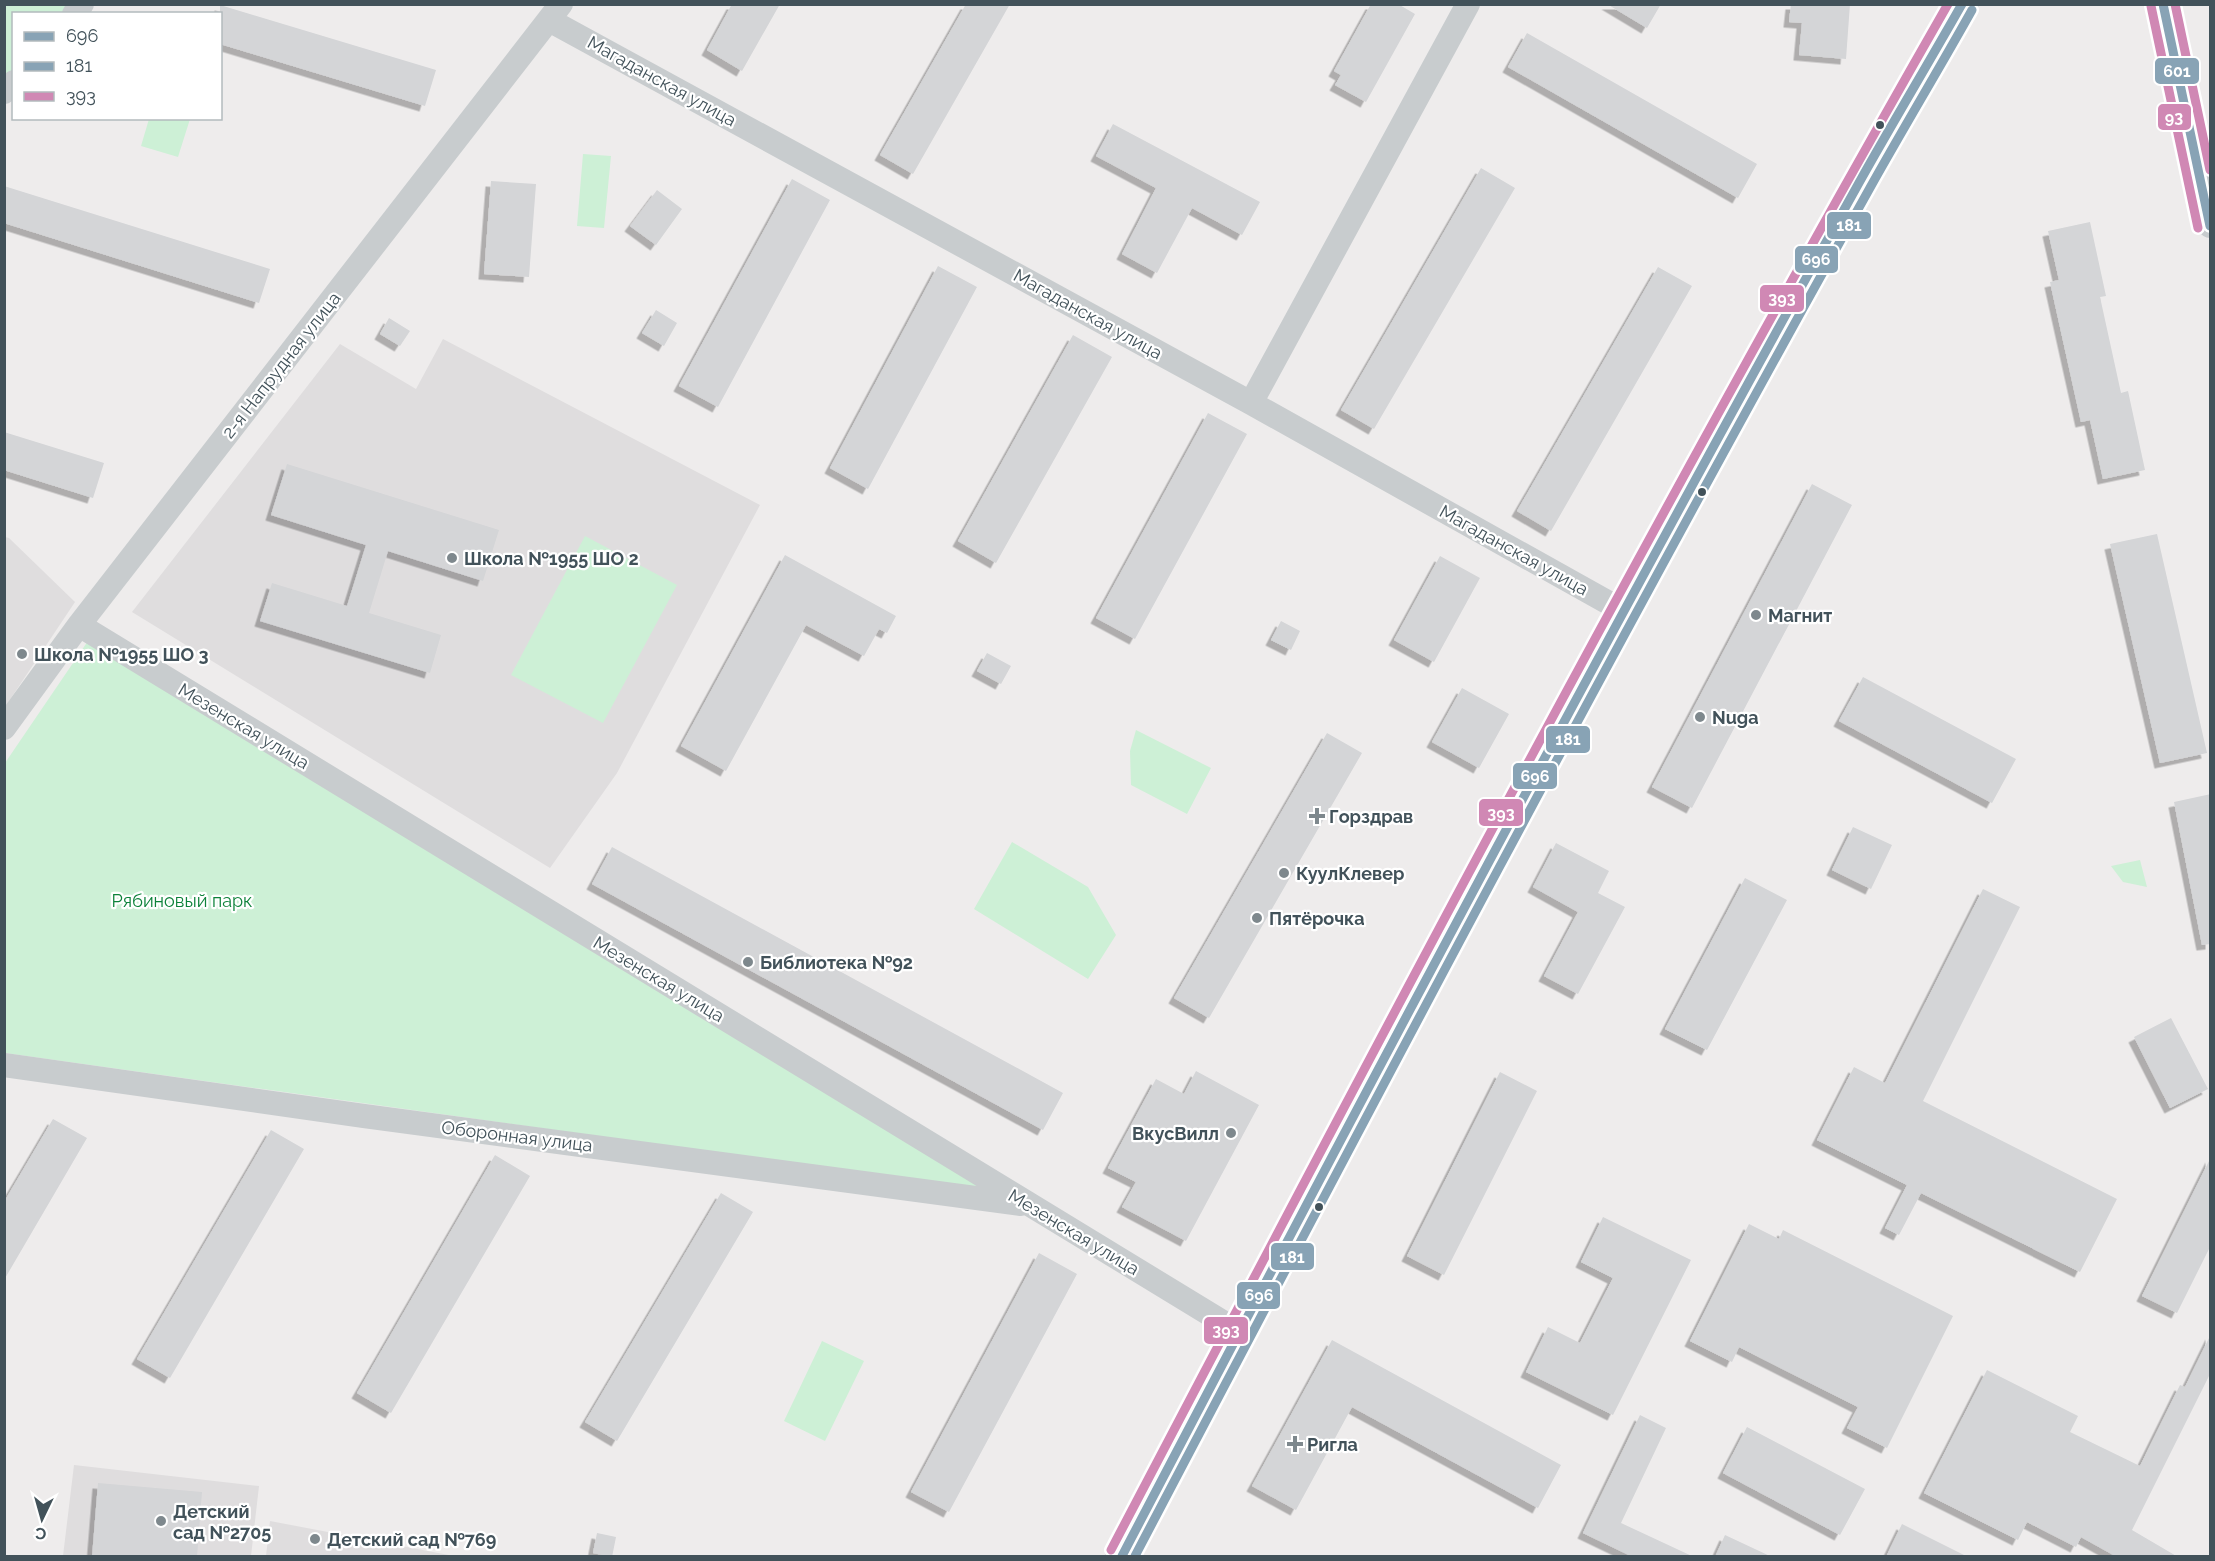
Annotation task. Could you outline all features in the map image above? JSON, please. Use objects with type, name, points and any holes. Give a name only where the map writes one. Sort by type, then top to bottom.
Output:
[{"type":"main road","points":[[1122,1557],[1239,1332],[1625,612],[1862,178],[1962,4]]},
{"type":"street","points":[[1251,403],[1468,4]]},
{"type":"street","points":[[2163,4],[2211,226]]},
{"type":"street","name":"Магаданская улица","points":[[555,12],[1625,612]]},
{"type":"street","name":"2-я Напрудная улица","points":[[4,728],[79,625],[555,12]]},
{"type":"street","name":"Мезенская улица","points":[[79,625],[1239,1332]]},
{"type":"street","name":"Оборонная улица","points":[[4,1065],[364,1116],[1030,1205]]},
{"type":"shaded area","name":"Школа №1955 ШО 2","points":[[443,339],[760,505],[617,773],[550,868],[132,612],[340,344],[416,389]]},
{"type":"shaded area","name":"Школа №1955 ШО 3","points":[[5,537],[9,538],[75,602],[5,707]]},
{"type":"shaded area","name":"Детский сад №2705","points":[[74,1465],[259,1486],[251,1556],[63,1556]]},
{"type":"shaded area","name":"Детский сад №769","points":[[270,1521],[454,1556],[266,1556]]},
{"type":"green space","points":[[5,5],[74,5],[67,12],[12,12],[12,74],[5,83]]},
{"type":"green space","points":[[149,120],[190,120],[178,157],[141,146]]},
{"type":"green space","points":[[583,154],[611,156],[604,228],[577,226]]},
{"type":"green space","points":[[585,536],[677,585],[603,723],[511,675]]},
{"type":"green space","name":"Рябиновый парк","points":[[90,638],[998,1192],[5,1053],[5,763]]},
{"type":"green space","points":[[1136,730],[1211,768],[1187,814],[1131,785],[1130,751]]},
{"type":"green space","points":[[1012,842],[1088,887],[1116,935],[1088,979],[974,909]]},
{"type":"green space","points":[[2140,860],[2147,887],[2123,882],[2111,866]]},
{"type":"green space","points":[[822,1341],[864,1361],[825,1441],[784,1421]]},
{"type":"building","points":[[732,4],[780,4],[742,71],[707,50]]},
{"type":"building","points":[[966,4],[1010,4],[913,174],[880,155]]},
{"type":"building","points":[[1371,4],[1398,4],[1415,14],[1366,102],[1335,85],[1341,75],[1334,71]]},
{"type":"building","points":[[1607,4],[1661,4],[1647,28]]},
{"type":"building","points":[[1791,4],[1850,4],[1846,59],[1799,55],[1802,23],[1789,22]]},
{"type":"building","points":[[220,5],[436,70],[425,106],[222,45],[222,12],[220,12]]},
{"type":"building","points":[[1527,33],[1757,164],[1738,198],[1508,67]]},
{"type":"building","points":[[1113,124],[1260,202],[1242,235],[1192,208],[1157,273],[1122,254],[1156,188],[1096,156]]},
{"type":"building","points":[[1481,168],[1515,188],[1374,429],[1341,410]]},
{"type":"building","points":[[792,179],[830,200],[718,407],[679,386]]},
{"type":"building","points":[[491,181],[536,184],[529,277],[484,274]]},
{"type":"building","points":[[4,186],[270,269],[259,303],[4,223]]},
{"type":"building","points":[[657,190],[682,209],[656,245],[630,226]]},
{"type":"building","points":[[2090,222],[2106,296],[2100,297],[2121,393],[2128,391],[2145,470],[2103,479],[2090,420],[2081,422],[2050,282],[2059,280],[2048,231]]},
{"type":"building","points":[[938,266],[977,287],[868,489],[830,468]]},
{"type":"building","points":[[1658,267],[1692,286],[1551,531],[1517,511]]},
{"type":"building","points":[[656,310],[677,323],[664,346],[642,333]]},
{"type":"building","points":[[389,318],[410,331],[400,346],[380,334]]},
{"type":"building","points":[[1073,335],[1112,357],[996,563],[958,541]]},
{"type":"building","points":[[1208,413],[1247,434],[1135,639],[1096,618]]},
{"type":"building","points":[[4,432],[104,463],[93,498],[4,470]]},
{"type":"building","points":[[287,464],[499,530],[483,581],[388,551],[369,613],[441,635],[430,673],[260,621],[272,583],[347,606],[366,545],[271,515]]},
{"type":"building","points":[[1812,484],[1852,505],[1692,808],[1652,787]]},
{"type":"building","points":[[2157,534],[2207,753],[2160,763],[2110,544]]},
{"type":"building","points":[[785,555],[896,616],[887,633],[879,629],[864,656],[806,625],[726,771],[681,746]]},
{"type":"building","points":[[1440,556],[1480,578],[1434,662],[1394,640]]},
{"type":"building","points":[[1281,621],[1300,631],[1291,650],[1271,640]]},
{"type":"building","points":[[987,653],[1011,666],[1001,684],[977,671]]},
{"type":"building","points":[[1863,677],[2016,759],[1992,803],[1839,721]]},
{"type":"building","points":[[1462,688],[1509,714],[1479,768],[1432,742]]},
{"type":"building","points":[[1327,733],[1362,753],[1209,1018],[1174,998]]},
{"type":"building","points":[[2211,794],[2211,944],[2202,945],[2174,802]]},
{"type":"building","points":[[1853,827],[1892,845],[1871,889],[1832,870]]},
{"type":"building","points":[[1556,843],[1609,871],[1598,893],[1625,907],[1578,994],[1544,976],[1578,912],[1533,887]]},
{"type":"building","points":[[612,847],[1063,1093],[1043,1130],[592,884]]},
{"type":"building","points":[[1745,878],[1787,900],[1707,1050],[1665,1029]]},
{"type":"building","points":[[1983,889],[2020,907],[1923,1101],[2117,1199],[2080,1272],[1921,1193],[1899,1235],[1885,1228],[1907,1185],[1817,1140],[1854,1067],[1885,1083]]},
{"type":"building","points":[[2171,1018],[2208,1089],[2170,1108],[2134,1037]]},
{"type":"building","points":[[1196,1071],[1259,1105],[1186,1241],[1122,1207],[1136,1182],[1108,1168],[1156,1079],[1184,1094]]},
{"type":"building","points":[[1500,1072],[1537,1091],[1444,1275],[1407,1256]]},
{"type":"building","points":[[53,1119],[87,1138],[4,1280],[4,1202]]},
{"type":"building","points":[[271,1130],[304,1149],[170,1378],[137,1359]]},
{"type":"building","points":[[495,1155],[530,1176],[391,1413],[357,1393]]},
{"type":"building","points":[[2211,1157],[2211,1245],[2177,1313],[2142,1296]]},
{"type":"building","points":[[721,1193],[753,1212],[617,1441],[585,1422]]},
{"type":"building","points":[[1603,1217],[1691,1260],[1613,1415],[1526,1372],[1548,1327],[1580,1343],[1613,1278],[1581,1262]]},
{"type":"building","points":[[1749,1224],[1779,1239],[1783,1230],[1953,1316],[1887,1448],[1847,1428],[1858,1407],[1739,1347],[1732,1362],[1690,1341]]},
{"type":"building","points":[[1039,1253],[1077,1274],[949,1512],[911,1492]]},
{"type":"building","points":[[2211,1334],[2211,1372],[2132,1530],[2178,1557],[2117,1557],[2081,1537],[2076,1547],[2027,1522],[2018,1540],[1924,1493],[1987,1370],[2078,1416],[2070,1432],[2140,1466],[2180,1385],[2185,1387]]},
{"type":"building","points":[[1332,1340],[1561,1465],[1538,1508],[1352,1407],[1296,1510],[1252,1486]]},
{"type":"building","points":[[1640,1415],[1666,1428],[1621,1523],[1694,1557],[1633,1557],[1583,1533]]},
{"type":"building","points":[[1747,1427],[1865,1489],[1840,1535],[1723,1473]]},
{"type":"building","points":[[98,1483],[202,1492],[197,1557],[92,1557]]},
{"type":"building","points":[[1902,1524],[1968,1557],[1886,1557]]},
{"type":"building","points":[[597,1533],[616,1537],[612,1557],[593,1553]]},
{"type":"building","points":[[1725,1535],[1772,1557],[1715,1557]]},
{"type":"transit line","name":"393","points":[[1111,1550],[1522,773],[1733,387],[1948,4]]},
{"type":"transit line","name":"696","points":[[1122,1556],[1579,694],[1860,181],[1962,4]]},
{"type":"transit line","name":"601","points":[[2163,4],[2210,226]]},
{"type":"transit line","points":[[2175,4],[2210,170]]},
{"type":"transit line","name":"93","points":[[2151,6],[2198,228]]},
{"type":"transit line","name":"181","points":[[1135,1556],[1590,698],[1871,186],[1972,10]]},
{"type":"place","name":"Школа №1955 ШО 2","points":[[452,558]]},
{"type":"place","name":"Магнит","points":[[1756,615]]},
{"type":"place","name":"Школа №1955 ШО 3","points":[[22,654]]},
{"type":"place","name":"Nuga","points":[[1700,717]]},
{"type":"place","name":"Горздрав","points":[[1317,816]]},
{"type":"place","name":"КуулКлевер","points":[[1284,873]]},
{"type":"place","name":"Пятёрочка","points":[[1257,918]]},
{"type":"place","name":"Библиотека №92","points":[[748,962]]},
{"type":"place","name":"ВкусВилл","points":[[1231,1133]]},
{"type":"place","name":"Ригла","points":[[1295,1444]]},
{"type":"place","name":"Детский сад №2705","points":[[161,1521]]},
{"type":"place","name":"Детский сад №769","points":[[315,1539]]}]
